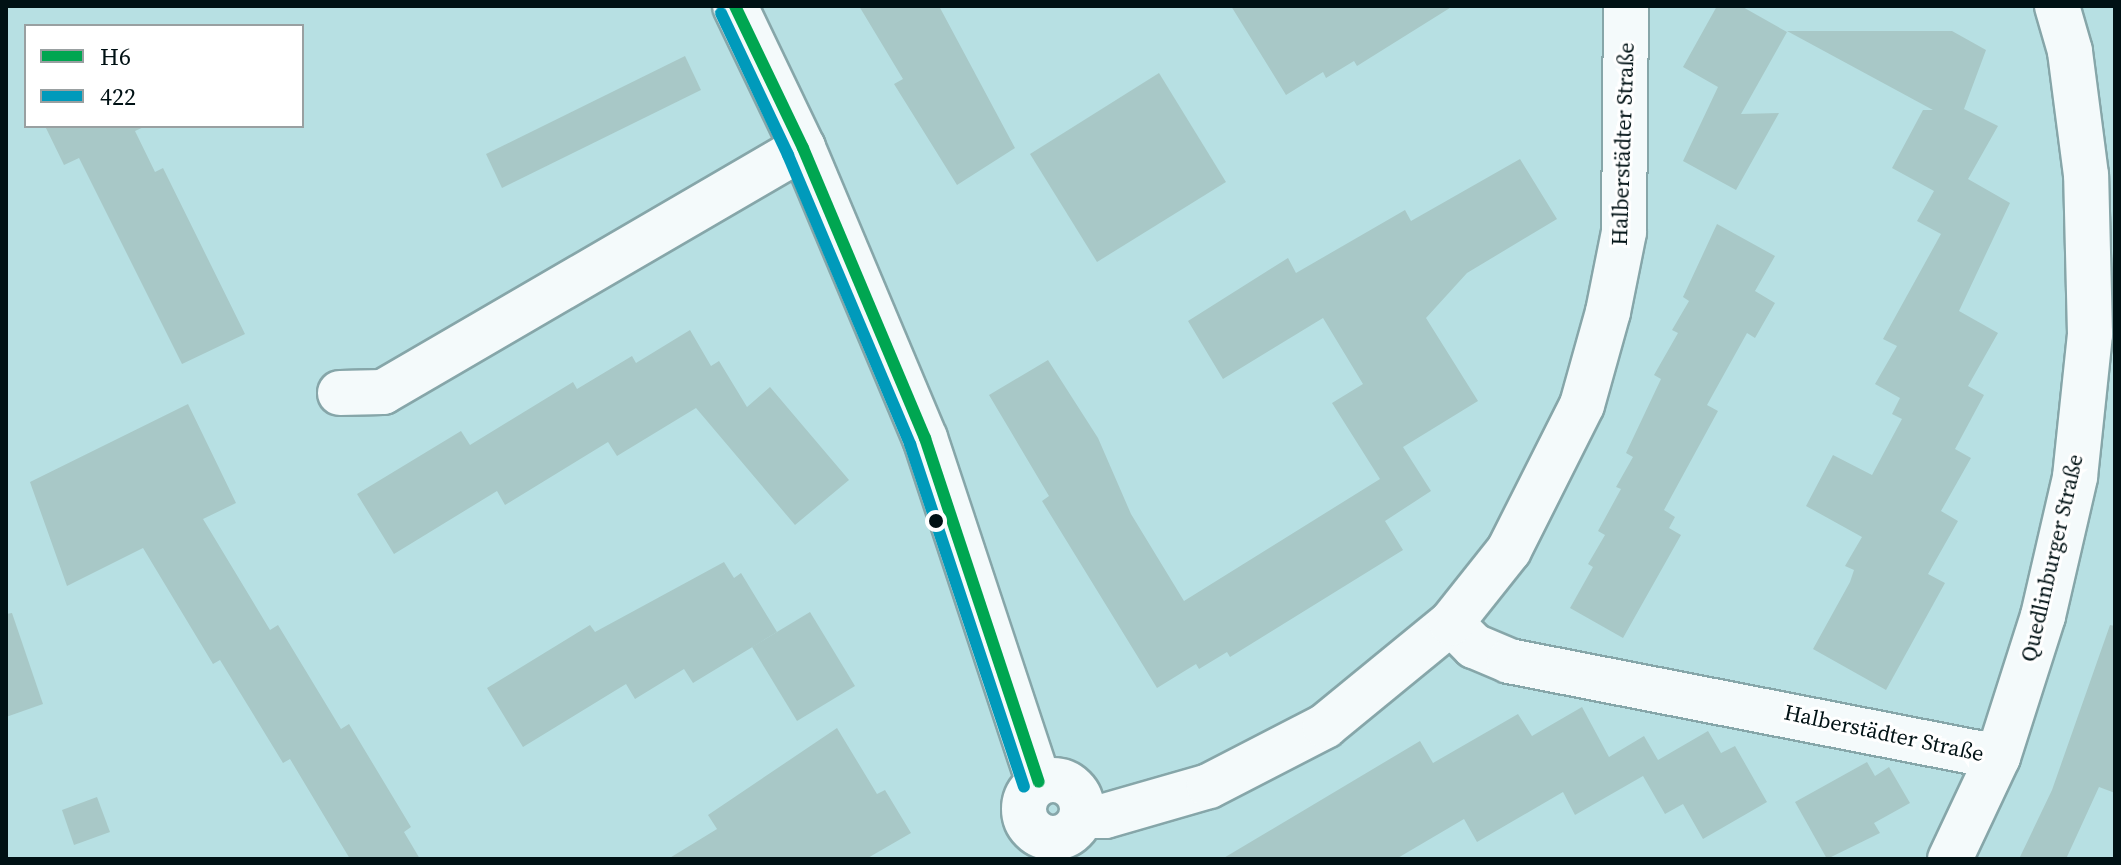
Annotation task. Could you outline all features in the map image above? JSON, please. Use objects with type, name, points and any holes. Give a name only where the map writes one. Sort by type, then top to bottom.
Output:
[{"type":"street","points":[[735,6],[803,148],[925,438],[1039,782],[1066,782],[1081,797],[1067,838]]},
{"type":"street","name":"Halberstädter Straße","points":[[1067,838],[1105,816],[1209,786],[1266,760],[1325,726],[1451,623],[1509,550],[1582,405],[1624,232],[1626,6]]},
{"type":"street","name":"Quedlinburger Straße","points":[[1950,859],[1998,757],[2043,616],[2075,477],[2090,334],[2086,175],[2057,6]]},
{"type":"street","points":[[340,393],[383,392],[803,148]]},
{"type":"street","name":"Halberstädter Straße","points":[[1451,623],[1474,646],[1509,661],[1998,757]]},
{"type":"building","points":[[859,6],[939,6],[1015,148],[957,185],[894,84],[903,79]]},
{"type":"building","points":[[1231,6],[1453,6],[1357,66],[1354,61],[1326,78],[1323,72],[1286,95]]},
{"type":"building","points":[[1717,6],[1741,6],[1787,32],[1741,114],[1779,113],[1736,190],[1683,161],[1718,87],[1683,67]]},
{"type":"building","points":[[1787,31],[1952,31],[1986,50],[1964,109],[1998,126],[1968,179],[2010,203],[1959,311],[1998,333],[1968,386],[1984,395],[1955,449],[1971,458],[1941,511],[1958,521],[1928,574],[1945,583],[1886,690],[1813,649],[1850,582],[1854,570],[1845,566],[1862,537],[1806,506],[1833,455],[1872,475],[1902,419],[1892,414],[1900,398],[1875,384],[1897,346],[1883,339],[1941,234],[1917,221],[1934,191],[1892,168],[1923,110],[1933,110]]},
{"type":"building","points":[[685,56],[701,90],[502,188],[486,154]]},
{"type":"building","points":[[1159,73],[1226,182],[1097,262],[1030,154]]},
{"type":"building","points":[[46,128],[142,128],[135,131],[155,172],[163,168],[245,334],[182,364],[79,158],[64,165]]},
{"type":"building","points":[[1520,159],[1557,219],[1467,273],[1426,318],[1478,401],[1403,447],[1431,491],[1385,521],[1403,550],[1230,657],[1227,652],[1199,669],[1196,664],[1157,688],[1042,501],[1049,496],[989,395],[1048,360],[1098,438],[1131,514],[1184,601],[1380,479],[1332,403],[1363,384],[1323,318],[1223,379],[1188,321],[1288,258],[1296,273],[1405,210],[1411,221]]},
{"type":"building","points":[[1717,224],[1775,256],[1755,291],[1775,303],[1755,338],[1747,333],[1707,405],[1718,411],[1664,510],[1675,517],[1669,528],[1681,535],[1623,638],[1570,608],[1593,567],[1588,564],[1605,535],[1598,531],[1621,489],[1616,487],[1633,457],[1626,453],[1661,379],[1654,375],[1678,333],[1672,330],[1689,301],[1683,297]]},
{"type":"building","points":[[690,330],[711,366],[719,361],[747,407],[770,387],[849,480],[795,525],[696,408],[617,456],[608,442],[505,505],[497,491],[394,554],[357,494],[461,431],[470,445],[573,382],[577,389],[632,356],[636,363]]},
{"type":"building","points":[[188,404],[236,503],[203,519],[270,630],[278,625],[341,729],[349,724],[411,827],[404,832],[420,859],[350,859],[290,759],[283,763],[220,660],[213,664],[143,548],[67,586],[30,482]]},
{"type":"building","points":[[724,562],[734,578],[741,573],[777,632],[693,683],[684,669],[635,699],[626,684],[523,747],[487,688],[590,625],[595,632]]},
{"type":"building","points":[[810,612],[855,686],[797,721],[752,647]]},
{"type":"building","points":[[12,613],[43,704],[6,717],[6,614]]},
{"type":"building","points":[[2110,625],[2115,626],[2115,793],[2099,787],[2066,859],[2019,859],[2052,790]]},
{"type":"building","points":[[1582,707],[1609,757],[1644,736],[1658,760],[1708,731],[1721,753],[1735,746],[1767,802],[1703,839],[1683,804],[1665,814],[1643,776],[1575,815],[1563,792],[1477,842],[1464,819],[1396,859],[1222,859],[1420,741],[1433,763],[1518,714],[1532,736]]},
{"type":"building","points":[[837,728],[877,794],[885,790],[911,833],[866,859],[668,859],[717,829],[708,815]]},
{"type":"building","points":[[1867,762],[1875,776],[1889,767],[1910,803],[1874,823],[1880,833],[1827,859],[1795,802]]},
{"type":"building","points":[[97,797],[110,832],[74,845],[62,810]]},
{"type":"transit line","name":"H6","points":[[735,6],[803,148],[925,438],[1039,782]]},
{"type":"transit line","name":"422","points":[[721,13],[788,155],[910,444],[1024,787]]}]
